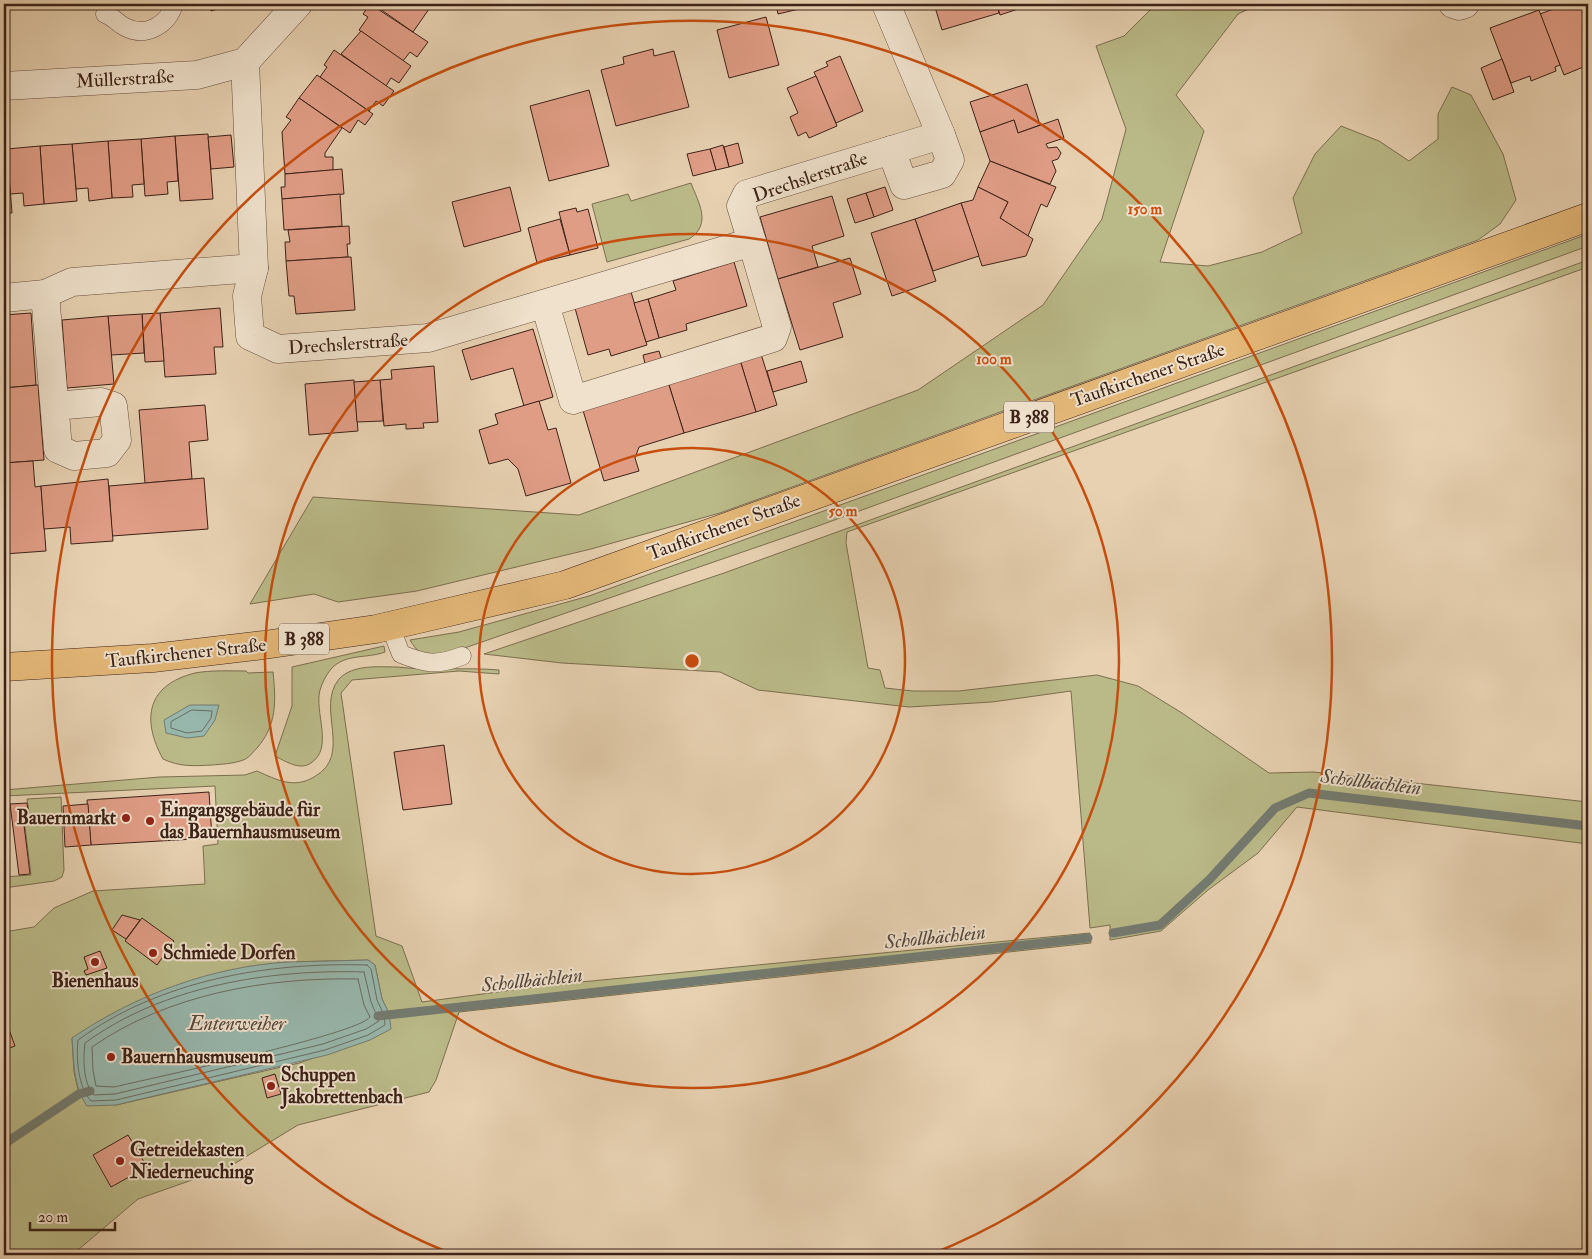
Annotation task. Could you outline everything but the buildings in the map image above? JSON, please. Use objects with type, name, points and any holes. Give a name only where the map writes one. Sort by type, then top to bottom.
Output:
[{"type":"main road","name":"Taufkirchener Straße","points":[[4,667],[153,658],[264,645],[390,626],[565,585],[1588,217]]},
{"type":"street","points":[[4,298],[45,294],[72,282],[254,268],[245,62],[298,4]]},
{"type":"street","name":"Drechslerstraße","points":[[886,4],[950,160],[942,174],[904,185],[891,150]]},
{"type":"street","points":[[1453,4],[1458,6],[1465,4]]},
{"type":"street","name":"Müllerstraße","points":[[4,86],[197,75],[245,62]]},
{"type":"street","name":"Drechslerstraße","points":[[545,304],[573,400],[773,338],[777,328],[741,206],[748,194],[941,135]]},
{"type":"street","name":"Drechslerstraße","points":[[254,268],[247,296],[250,336],[278,349],[428,338],[752,242]]},
{"type":"street","points":[[45,294],[54,406]]},
{"type":"lane","points":[[106,14],[112,16],[126,28],[143,31],[160,25],[172,12],[174,4]]},
{"type":"lane","points":[[390,626],[401,654],[421,662],[442,664],[462,656]]},
{"type":"green space","points":[[1166,4],[1259,4],[1238,14],[1176,95],[1204,131],[1160,262],[1208,266],[1262,252],[1302,233],[1293,198],[1315,154],[1341,126],[1379,141],[1409,161],[1438,139],[1438,114],[1452,87],[1471,95],[1503,154],[1516,200],[1500,224],[1478,240],[720,513],[591,549],[417,591],[338,602],[314,594],[250,604],[313,497],[579,515],[918,390],[1043,305],[1102,219],[1126,129],[1096,46],[1124,36],[1150,10]]},
{"type":"green space","points":[[691,183],[702,213],[700,227],[696,233],[689,239],[607,262],[592,204],[628,194],[631,201]]},
{"type":"green space","points":[[1588,234],[1588,246],[818,526],[450,653],[427,656],[418,651],[410,640],[459,632],[589,596]]},
{"type":"green space","points":[[1588,260],[1588,267],[847,532],[846,543],[868,668],[880,670],[885,688],[913,691],[959,691],[1097,675],[1138,686],[1182,713],[1269,773],[1314,772],[1588,802],[1588,844],[1297,807],[1258,853],[1208,890],[1161,931],[1110,940],[1110,925],[1090,928],[1071,691],[992,702],[909,707],[758,690],[720,672],[562,663],[484,654],[724,573]]},
{"type":"green space","points":[[384,646],[385,652],[350,658],[337,664],[326,676],[320,690],[319,699],[322,739],[318,756],[307,765],[297,766],[275,756],[292,706],[292,667]]},
{"type":"green space","points":[[390,667],[499,670],[499,674],[459,671],[352,680],[341,693],[376,936],[402,946],[422,1002],[550,985],[1090,933],[1091,943],[459,1012],[436,1080],[429,1092],[298,1125],[229,1167],[138,1199],[72,1255],[4,1255],[4,1022],[6,1021],[4,1020],[4,932],[34,927],[54,908],[93,891],[205,884],[203,846],[218,844],[215,786],[4,796],[4,790],[160,777],[245,775],[257,771],[286,782],[307,781],[326,768],[331,756],[333,744],[331,703],[333,691],[339,679],[351,671],[359,669]],"holes":[[[368,960],[375,965],[382,999],[389,1014],[345,1047],[299,1063],[116,1105],[79,1094],[74,1072],[72,1038],[227,971],[287,962]]]},
{"type":"green space","points":[[246,671],[248,673],[273,672],[274,712],[264,739],[257,748],[247,758],[228,764],[193,766],[181,765],[163,759],[152,730],[151,717],[158,695],[179,678],[195,673]]},
{"type":"green space","points":[[61,797],[64,870],[62,877],[54,881],[4,888],[4,877],[31,875],[24,819],[30,818],[27,799]]},
{"type":"water","points":[[190,705],[219,705],[215,720],[204,736],[187,738],[166,733],[164,720]]},
{"type":"water","name":"Entenweiher","points":[[368,960],[375,965],[382,999],[389,1013],[391,1029],[370,1040],[327,1055],[116,1105],[87,1106],[82,1098],[75,1074],[72,1038],[96,1023],[148,996],[204,976],[260,965],[289,962]]},
{"type":"waterway","name":"Schollbächlein","points":[[1113,933],[1160,925],[1210,879],[1275,808],[1309,793],[1588,826]]},
{"type":"waterway","name":"Schollbächlein","points":[[378,1016],[1088,938]]},
{"type":"waterway","name":"Schollbächlein","points":[[4,1144],[79,1094],[90,1091]]},
{"type":"place","name":"Bauernmarkt","points":[[126,818]]},
{"type":"place","name":"Eingangsgebäude für das Bauernhausmuseum","points":[[150,821]]},
{"type":"place","name":"Schmiede Dorfen","points":[[153,953]]},
{"type":"place","name":"Bienenhaus","points":[[95,962]]},
{"type":"place","name":"Bauernhausmuseum","points":[[111,1057]]},
{"type":"place","name":"Schuppen Jakobrettenbach","points":[[271,1086]]},
{"type":"place","name":"Getreidekasten Niederneuching","points":[[120,1161]]}]
